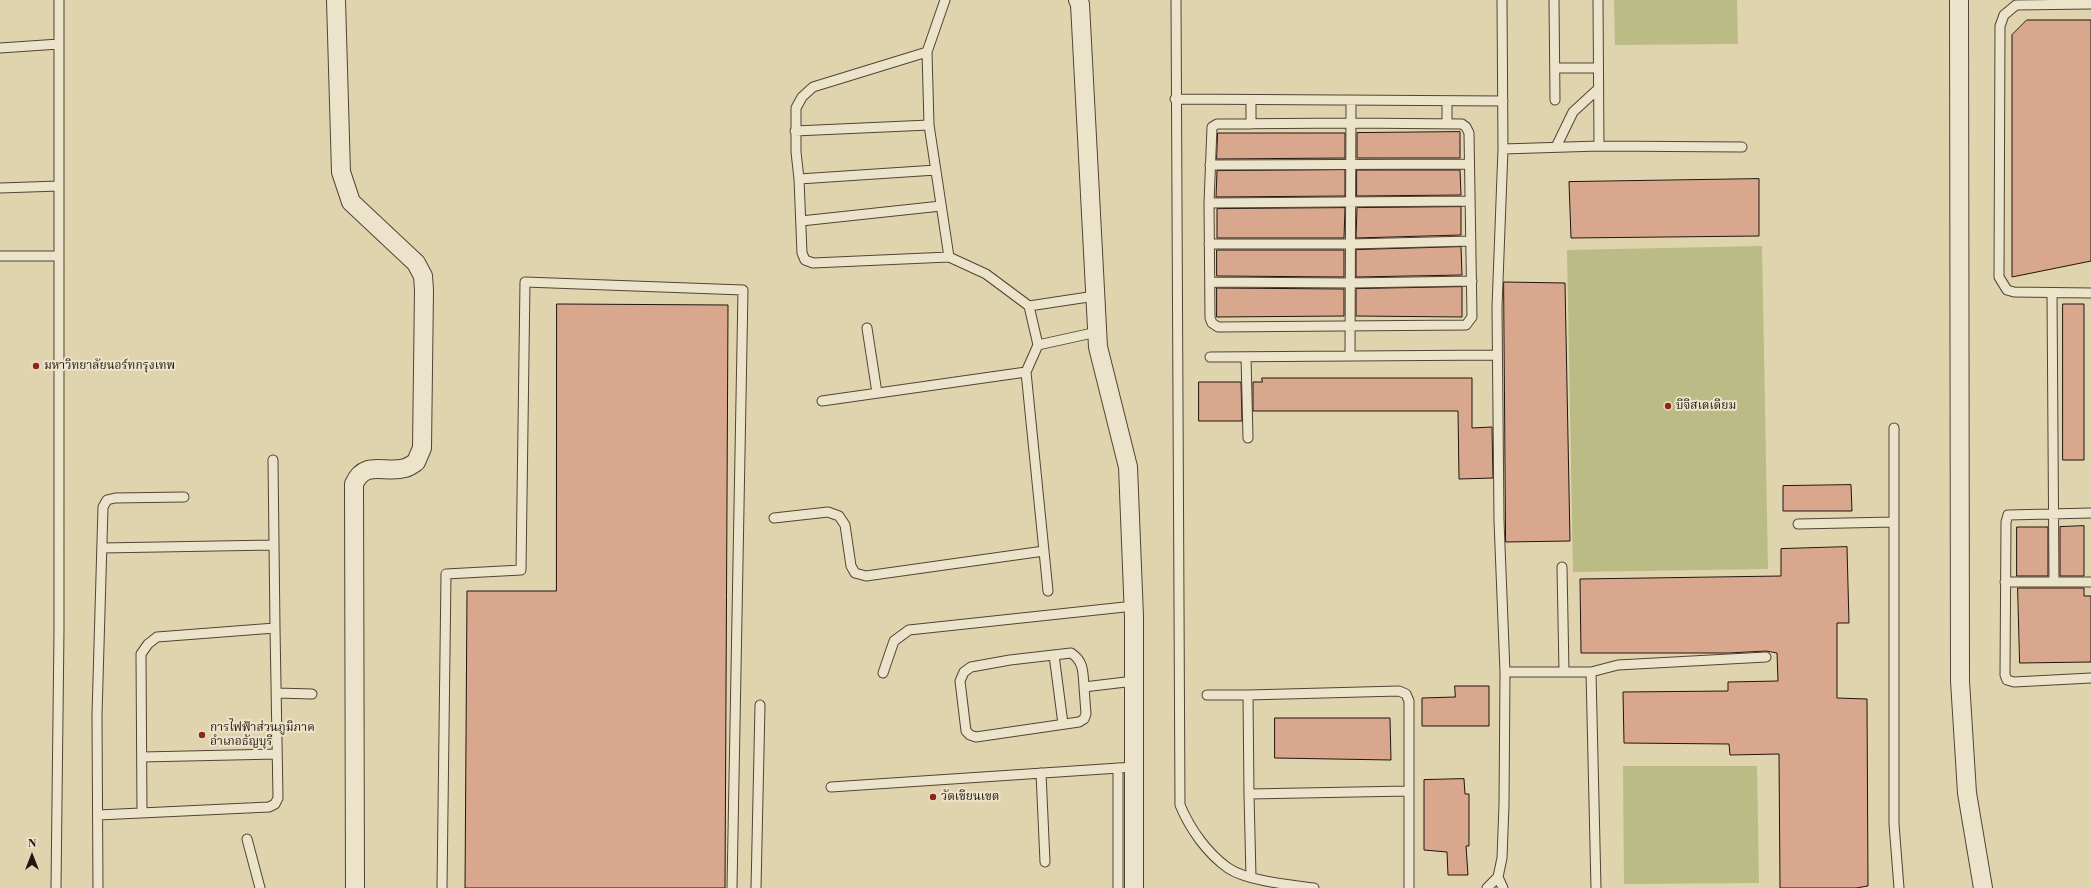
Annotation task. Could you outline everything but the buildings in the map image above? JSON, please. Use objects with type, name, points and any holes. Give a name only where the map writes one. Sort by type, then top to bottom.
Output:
[{"type":"street","points":[[336,0],[341,172],[346,190],[350,202],[416,263],[423,276],[424,290],[422,448],[416,462],[405,468],[366,470],[358,475],[354,484],[355,888]]},
{"type":"street","points":[[1078,0],[1080,12],[1098,347],[1128,467],[1134,606],[1134,681],[1126,768],[1134,888]]},
{"type":"street","points":[[1959,0],[1960,681],[1967,793],[1983,888]]},
{"type":"lane","points":[[56,888],[59,0]]},
{"type":"lane","points":[[945,0],[927,52],[929,125],[949,257]]},
{"type":"lane","points":[[1176,0],[1175,99],[1178,252],[1177,366],[1180,805],[1189,825],[1201,841],[1228,868],[1251,877],[1282,884],[1314,888]]},
{"type":"lane","points":[[1502,0],[1503,149],[1497,307],[1497,355],[1499,521],[1505,672],[1504,805],[1502,858],[1498,878],[1503,888]]},
{"type":"lane","points":[[1554,0],[1555,100]]},
{"type":"lane","points":[[1598,0],[1599,146]]},
{"type":"lane","points":[[2091,4],[2016,5],[2004,15],[2000,26],[1999,277],[2007,290],[2014,292],[2091,293]]},
{"type":"lane","points":[[0,48],[59,44]]},
{"type":"lane","points":[[927,52],[813,87],[802,97],[796,108],[795,131],[802,253],[805,260],[813,263],[949,257],[986,274],[1029,306],[1038,345],[1026,372],[1048,591]]},
{"type":"lane","points":[[1555,68],[1598,68]]},
{"type":"lane","points":[[1556,147],[1572,112],[1598,89]]},
{"type":"lane","points":[[1175,99],[1503,101]]},
{"type":"lane","points":[[1250,100],[1251,124]]},
{"type":"lane","points":[[1350,355],[1351,101]]},
{"type":"lane","points":[[1447,101],[1447,124]]},
{"type":"lane","points":[[1351,123],[1462,124],[1466,127],[1469,132],[1472,317],[1466,325],[1218,327],[1212,323],[1210,318],[1209,203],[1212,127],[1217,124],[1351,123]]},
{"type":"lane","points":[[795,131],[929,125]]},
{"type":"lane","points":[[1503,149],[1599,146],[1742,148]]},
{"type":"lane","points":[[1210,164],[1469,164]]},
{"type":"lane","points":[[799,180],[936,170]]},
{"type":"lane","points":[[0,188],[59,186]]},
{"type":"lane","points":[[1209,203],[1470,201]]},
{"type":"lane","points":[[801,221],[941,206]]},
{"type":"lane","points":[[1209,244],[1350,244],[1471,241]]},
{"type":"lane","points":[[0,256],[59,256]]},
{"type":"lane","points":[[1210,282],[1350,283],[1472,281]]},
{"type":"lane","points":[[442,888],[446,574],[521,570],[525,282],[743,290],[732,888]]},
{"type":"lane","points":[[2052,293],[2054,582]]},
{"type":"lane","points":[[1029,306],[1095,296]]},
{"type":"lane","points":[[867,328],[877,393]]},
{"type":"lane","points":[[1038,345],[1097,332]]},
{"type":"lane","points":[[1210,357],[1497,355]]},
{"type":"lane","points":[[1246,357],[1248,438]]},
{"type":"lane","points":[[822,401],[1026,372]]},
{"type":"lane","points":[[1894,428],[1894,824],[1899,888]]},
{"type":"lane","points":[[98,816],[142,812],[268,807],[275,804],[278,798],[273,460]]},
{"type":"lane","points":[[98,888],[97,715],[102,507],[107,500],[115,498],[184,497]]},
{"type":"lane","points":[[774,518],[828,512],[839,516],[845,525],[851,566],[855,573],[866,576],[1044,551]]},
{"type":"lane","points":[[2091,513],[2008,515],[2006,522],[2005,675],[2008,680],[2014,682],[2091,678]]},
{"type":"lane","points":[[1798,524],[1894,522]]},
{"type":"lane","points":[[102,548],[274,545]]},
{"type":"lane","points":[[1562,567],[1564,672]]},
{"type":"lane","points":[[2006,582],[2091,582]]},
{"type":"lane","points":[[883,673],[894,641],[909,630],[1134,606]]},
{"type":"lane","points":[[142,812],[141,654],[148,644],[157,637],[275,628]]},
{"type":"lane","points":[[1071,653],[1082,663],[1084,687],[1086,714],[1084,720],[1079,722],[976,737],[970,735],[966,731],[960,681],[964,672],[971,667],[1010,660],[1071,653]]},
{"type":"lane","points":[[1054,655],[1063,724]]},
{"type":"lane","points":[[1505,672],[1591,672],[1618,666],[1766,657]]},
{"type":"lane","points":[[1591,672],[1596,888]]},
{"type":"lane","points":[[1084,687],[1134,681]]},
{"type":"lane","points":[[1207,695],[1399,691],[1406,694],[1409,701],[1409,888]]},
{"type":"lane","points":[[277,693],[312,694]]},
{"type":"lane","points":[[1248,695],[1251,877]]},
{"type":"lane","points":[[756,888],[760,705]]},
{"type":"lane","points":[[142,757],[277,754]]},
{"type":"lane","points":[[830,787],[1126,768],[1118,888]]},
{"type":"lane","points":[[1041,773],[1045,862]]},
{"type":"lane","points":[[1249,794],[1408,791]]},
{"type":"lane","points":[[247,839],[260,888]]},
{"type":"lane","points":[[1486,888],[1498,878]]},
{"type":"green space","points":[[1614,0],[1737,0],[1738,44],[1615,45]]},
{"type":"green space","points":[[1762,246],[1768,569],[1573,572],[1567,250]]},
{"type":"green space","points":[[1623,766],[1757,766],[1759,883],[1624,884]]},
{"type":"place","name":"มหาวิทยาลัยนอร์ทกรุงเทพ","points":[[36,366]]},
{"type":"place","name":"บีจีสเตเดียม","points":[[1668,406]]},
{"type":"place","name":"การไฟฟ้าส่วนภูมิภาค อำเภอธัญบุรี","points":[[202,735]]},
{"type":"place","name":"วัดเขียนเขต","points":[[933,797]]}]
